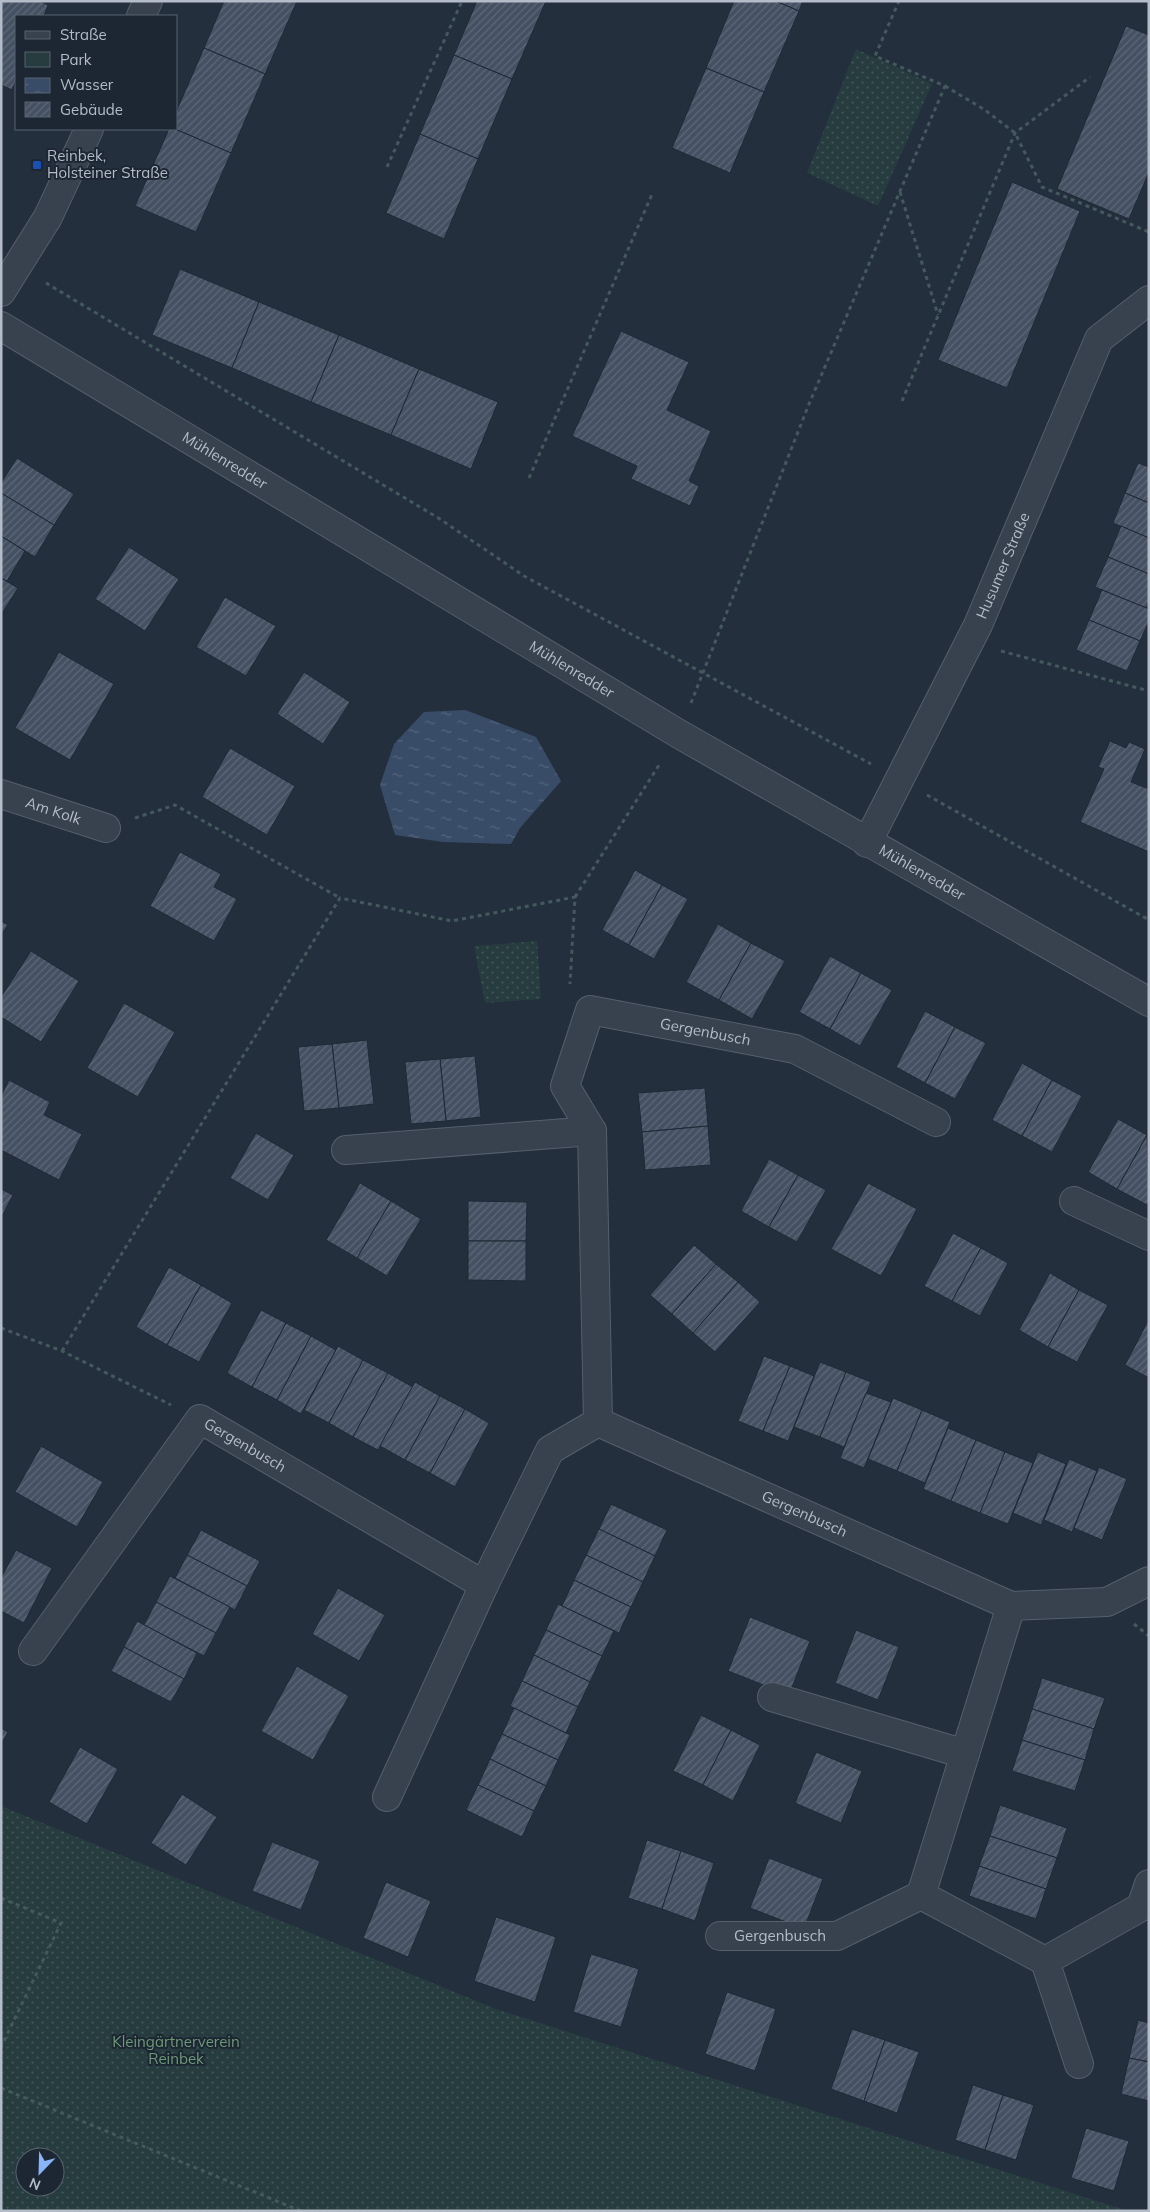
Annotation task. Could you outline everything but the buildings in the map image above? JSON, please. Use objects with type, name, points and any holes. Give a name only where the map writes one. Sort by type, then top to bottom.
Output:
[{"type":"street","points":[[141,15],[148,1]]},
{"type":"street","points":[[1,292],[48,216],[89,130]]},
{"type":"street","name":"Husumer Straße","points":[[867,843],[969,643],[1099,339],[1149,300]]},
{"type":"street","name":"Mühlenredder","points":[[1,326],[679,734],[867,843],[1149,1002]]},
{"type":"street","name":"Am Kolk","points":[[1,794],[106,828]]},
{"type":"street","name":"Gergenbusch","points":[[936,1122],[795,1049],[590,1010],[565,1086],[592,1131],[598,1422],[1011,1606],[1107,1602],[1149,1581]]},
{"type":"street","points":[[346,1150],[592,1131]]},
{"type":"street","points":[[1074,1201],[1149,1236]]},
{"type":"street","name":"Gergenbusch","points":[[33,1651],[200,1419],[484,1585]]},
{"type":"street","points":[[387,1797],[484,1585],[550,1450],[598,1422]]},
{"type":"street","points":[[1011,1606],[921,1895],[1045,1961],[1080,2064]]},
{"type":"street","points":[[772,1697],[965,1754]]},
{"type":"street","points":[[1045,1961],[1141,1906],[1149,1884]]},
{"type":"street","name":"Gergenbusch","points":[[720,1936],[837,1936],[921,1895]]},
{"type":"path","points":[[387,167],[462,1]]},
{"type":"path","points":[[899,1],[875,56],[945,86],[985,110],[1015,133],[1042,187],[1149,232]]},
{"type":"path","points":[[902,401],[1015,133],[1090,77]]},
{"type":"path","points":[[570,987],[574,898],[679,734],[808,404],[945,86]]},
{"type":"path","points":[[900,191],[938,316]]},
{"type":"path","points":[[529,478],[653,192]]},
{"type":"path","points":[[17,266],[440,519],[524,576],[900,780],[1149,920]]},
{"type":"path","points":[[969,643],[1149,691]]},
{"type":"path","points":[[106,828],[175,805],[340,898],[452,921],[574,898]]},
{"type":"path","points":[[62,1351],[340,898]]},
{"type":"path","points":[[1,1328],[62,1351],[200,1419]]},
{"type":"path","points":[[1,1898],[61,1923],[1,2047]]},
{"type":"path","points":[[1,2088],[301,2211]]},
{"type":"green space","points":[[856,49],[932,84],[878,206],[807,173]]},
{"type":"green space","points":[[537,941],[541,999],[485,1003],[474,946]]},
{"type":"green space","name":"Kleingärtnerverein Reinbek","points":[[1,1806],[496,2009],[1128,2211],[1,2211]]},
{"type":"water","points":[[465,710],[536,737],[561,781],[520,828],[511,844],[443,842],[395,835],[380,785],[394,744],[424,712]]},
{"type":"place","name":"Reinbek, Holsteiner Straße","points":[[37,165]]}]
